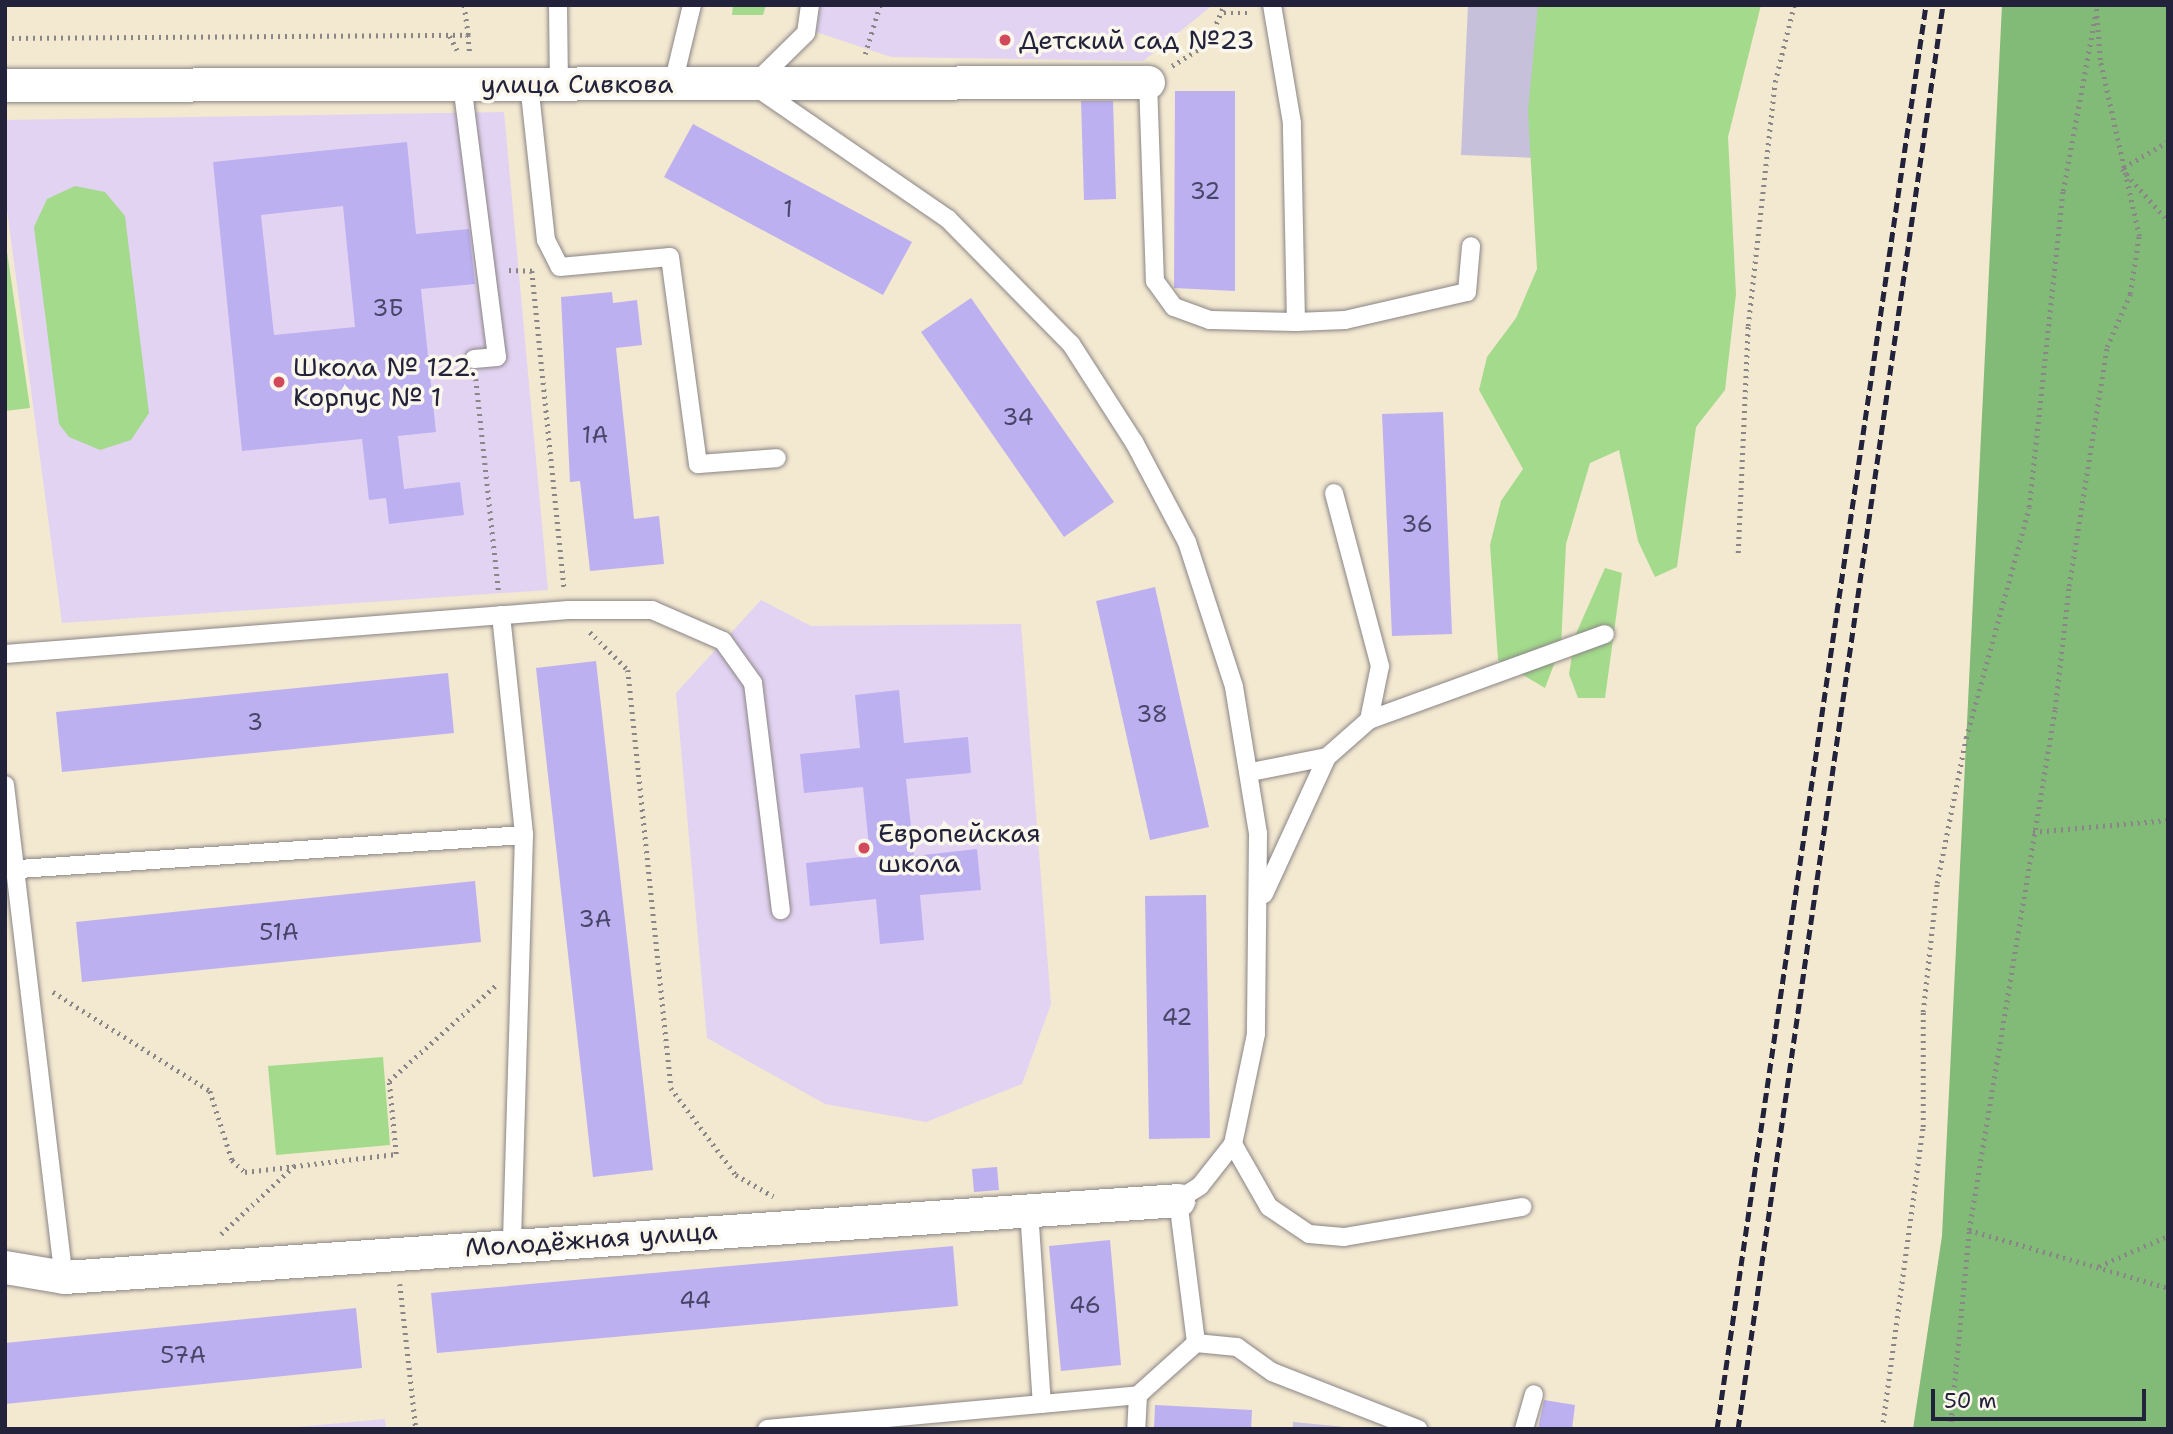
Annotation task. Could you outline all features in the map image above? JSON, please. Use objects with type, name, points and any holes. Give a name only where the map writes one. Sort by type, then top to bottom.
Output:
[{"type":"street","name":"улица Сивкова","points":[[5,85],[1148,82]]},
{"type":"street","name":"Молодёжная улица","points":[[5,1268],[64,1277],[1178,1200]]},
{"type":"lane","points":[[558,5],[544,84],[546,240],[560,267],[670,257],[698,464],[777,458]]},
{"type":"lane","points":[[673,83],[692,5]]},
{"type":"lane","points":[[810,5],[806,33],[753,85],[948,219],[1071,344],[1134,442],[1186,542],[1234,687],[1251,772],[1262,897],[1256,1034],[1233,1144],[1200,1186],[1178,1200],[1196,1343]]},
{"type":"lane","points":[[1272,5],[1293,123],[1296,322]]},
{"type":"lane","points":[[1148,82],[1155,281],[1174,307],[1210,320],[1345,320],[1467,292],[1471,246]]},
{"type":"lane","points":[[462,84],[497,358],[474,359]]},
{"type":"lane","points":[[1334,493],[1380,666],[1369,720]]},
{"type":"lane","points":[[5,654],[568,610],[652,610],[723,641],[753,683],[765,749],[781,910]]},
{"type":"lane","points":[[501,615],[524,835],[512,1245]]},
{"type":"lane","points":[[1262,897],[1327,757],[1369,720],[1605,634]]},
{"type":"lane","points":[[1251,772],[1327,757]]},
{"type":"lane","points":[[5,785],[19,869],[64,1277]]},
{"type":"lane","points":[[19,869],[524,835]]},
{"type":"lane","points":[[1233,1144],[1269,1207],[1308,1234],[1344,1237],[1522,1207]]},
{"type":"lane","points":[[1029,1210],[1042,1404]]},
{"type":"lane","points":[[766,1429],[921,1422],[1042,1404],[1138,1395],[1196,1343],[1237,1347],[1272,1372],[1418,1429]]},
{"type":"lane","points":[[1524,1429],[1534,1394]]},
{"type":"lane","points":[[1136,1429],[1138,1395]]},
{"type":"path","points":[[5,38],[468,35],[464,5]]},
{"type":"path","points":[[866,49],[880,5]]},
{"type":"path","points":[[1148,82],[1208,43],[1224,5]]},
{"type":"path","points":[[1738,553],[1749,312],[1775,82],[1794,5]]},
{"type":"path","points":[[1950,1429],[1969,1230],[2107,346],[2130,294],[2137,247],[2096,7]]},
{"type":"path","points":[[1882,1429],[1923,1127],[1923,1013],[1937,883],[1966,738],[2029,507],[2063,191],[2096,7]]},
{"type":"path","points":[[2122,169],[2168,142]]},
{"type":"path","points":[[2122,169],[2168,221]]},
{"type":"path","points":[[487,270],[532,271],[568,610],[628,670],[671,1088],[736,1175],[819,1223]]},
{"type":"path","points":[[474,359],[501,615]]},
{"type":"path","points":[[2033,832],[2168,820]]},
{"type":"path","points":[[32,979],[210,1091],[236,1167],[295,1166],[396,1154],[389,1081],[520,964]]},
{"type":"path","points":[[185,1267],[295,1166]]},
{"type":"path","points":[[1969,1230],[2168,1288]]},
{"type":"path","points":[[2098,1266],[2168,1236]]},
{"type":"path","points":[[396,1252],[416,1429]]},
{"type":"shaded area","name":"Детский сад №23","points":[[820,5],[1213,5],[1143,61],[891,57],[816,32]]},
{"type":"shaded area","points":[[1468,5],[1568,5],[1561,159],[1461,155]]},
{"type":"shaded area","name":"Школа № 122. Корпус № 1","points":[[504,112],[548,590],[62,623],[5,195],[5,120]]},
{"type":"shaded area","name":"Европейская школа","points":[[761,600],[811,626],[1021,624],[1051,1004],[1022,1084],[926,1122],[825,1104],[707,1038],[676,693]]},
{"type":"shaded area","points":[[385,1419],[386,1429],[275,1429]]},
{"type":"shaded area","points":[[1293,1422],[1366,1429],[1293,1429]]},
{"type":"green space","points":[[733,5],[766,5],[763,15],[732,15]]},
{"type":"green space","points":[[1538,5],[1761,5],[1728,137],[1736,294],[1725,390],[1696,427],[1677,567],[1655,577],[1638,541],[1619,450],[1590,463],[1566,544],[1561,646],[1545,688],[1498,660],[1490,545],[1501,501],[1523,469],[1479,390],[1487,357],[1516,318],[1537,269],[1528,112]]},
{"type":"green space","points":[[2002,5],[2168,5],[2168,1429],[1913,1429],[1942,1236]]},
{"type":"green space","points":[[75,186],[105,192],[125,216],[149,413],[131,440],[100,450],[69,437],[59,424],[34,227],[47,199]]},
{"type":"green space","points":[[5,238],[30,408],[5,411]]},
{"type":"green space","points":[[1605,568],[1622,573],[1605,698],[1578,698],[1569,674],[1575,636]]},
{"type":"green space","points":[[383,1057],[390,1145],[276,1155],[268,1066]]},
{"type":"building","points":[[1175,91],[1235,91],[1235,291],[1174,288]]},
{"type":"building","points":[[1081,101],[1113,101],[1116,199],[1084,200]]},
{"type":"building","points":[[693,124],[912,242],[883,295],[664,177]]},
{"type":"building","points":[[407,142],[416,234],[469,229],[475,284],[421,289],[436,432],[398,436],[404,489],[460,482],[464,515],[389,524],[386,498],[369,500],[362,439],[242,451],[213,162]],"holes":[[[343,206],[355,327],[274,335],[261,215]]]},
{"type":"building","points":[[612,292],[613,303],[637,300],[642,345],[616,348],[634,519],[659,516],[664,564],[590,571],[580,481],[570,482],[561,297]]},
{"type":"building","points":[[971,298],[1114,502],[1064,537],[921,332]]},
{"type":"building","points":[[1443,412],[1452,634],[1392,636],[1382,414]]},
{"type":"building","points":[[1155,587],[1209,827],[1150,840],[1096,601]]},
{"type":"building","points":[[596,661],[653,1170],[593,1177],[536,668]]},
{"type":"building","points":[[448,673],[454,733],[62,772],[56,712]]},
{"type":"building","points":[[899,690],[904,743],[968,737],[971,773],[906,779],[914,856],[977,849],[981,890],[920,895],[924,940],[880,944],[876,899],[810,906],[806,863],[870,856],[863,787],[804,793],[800,754],[860,748],[855,695]]},
{"type":"building","points":[[475,881],[481,942],[82,982],[76,922]]},
{"type":"building","points":[[1206,895],[1210,1138],[1149,1139],[1145,896]]},
{"type":"building","points":[[997,1167],[999,1190],[974,1192],[972,1169]]},
{"type":"building","points":[[1110,1240],[1121,1365],[1061,1371],[1049,1246]]},
{"type":"building","points":[[953,1246],[958,1306],[437,1353],[431,1293]]},
{"type":"building","points":[[356,1308],[362,1368],[5,1404],[5,1343]]},
{"type":"building","points":[[1544,1400],[1575,1405],[1572,1429],[1538,1429]]},
{"type":"building","points":[[1155,1405],[1252,1410],[1251,1429],[1154,1429]]},
{"type":"railway","points":[[1717,1429],[1926,5]]},
{"type":"railway","points":[[1738,1429],[1943,5]]},
{"type":"place","name":"Детский сад №23","points":[[1005,40]]},
{"type":"place","name":"Школа № 122. Корпус № 1","points":[[279,382]]},
{"type":"place","name":"Европейская школа","points":[[864,848]]}]
